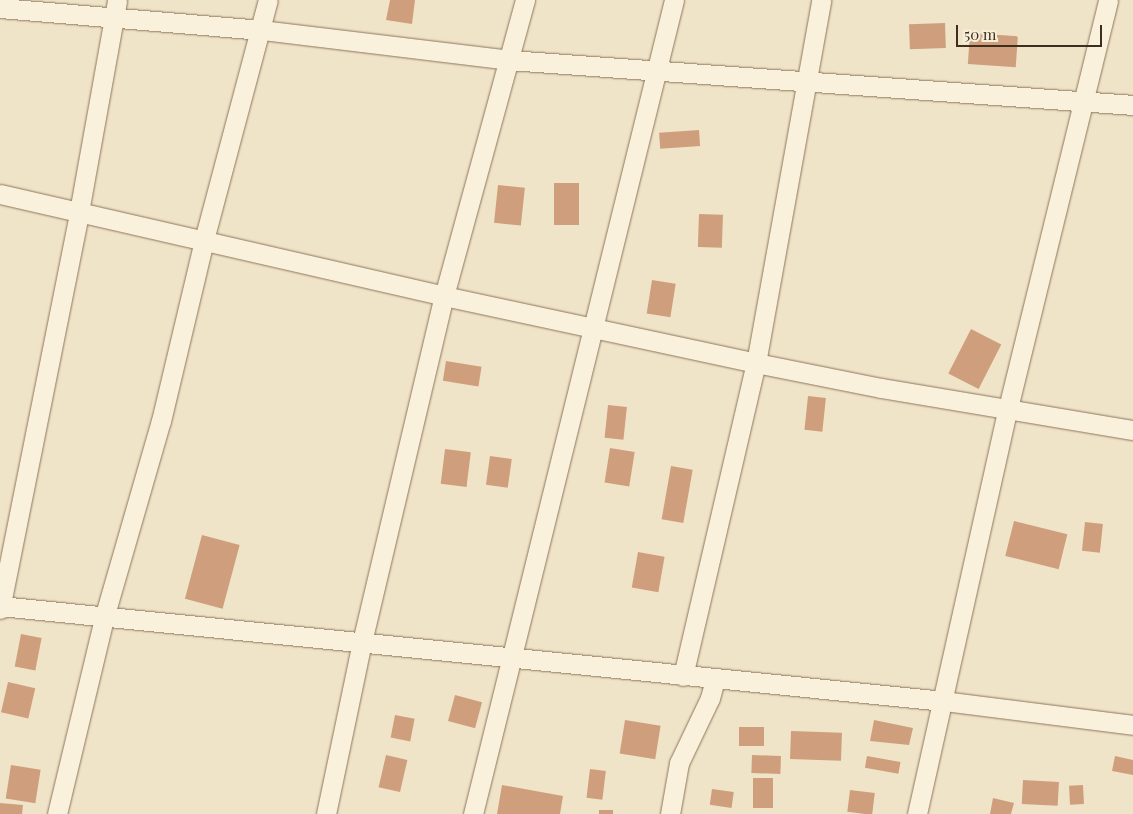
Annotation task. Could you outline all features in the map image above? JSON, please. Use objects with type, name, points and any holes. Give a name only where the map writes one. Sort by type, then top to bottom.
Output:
[{"type":"street","points":[[117,0],[79,212],[0,607],[944,701],[1133,725]]},
{"type":"street","points":[[58,814],[104,618],[161,421],[204,240],[262,30],[268,0]]},
{"type":"street","points":[[326,814],[362,642],[444,296],[524,0]]},
{"type":"street","points":[[473,814],[592,327],[658,72],[674,0]]},
{"type":"street","points":[[683,676],[756,363],[804,83],[821,0]]},
{"type":"street","points":[[917,814],[944,701],[1008,408],[1108,0]]},
{"type":"street","points":[[0,8],[262,30],[509,60],[1133,106]]},
{"type":"street","points":[[0,194],[444,296],[756,363],[881,388],[1133,430]]},
{"type":"street","points":[[670,814],[679,763],[710,698],[715,678]]},
{"type":"building","points":[[390,0],[415,0],[412,24],[386,20]]},
{"type":"building","points":[[945,23],[946,48],[910,49],[909,24]]},
{"type":"building","points":[[970,33],[1018,36],[1016,67],[968,64]]},
{"type":"building","points":[[699,130],[700,146],[660,149],[659,133]]},
{"type":"building","points":[[554,183],[579,183],[579,225],[554,225]]},
{"type":"building","points":[[498,185],[525,188],[521,226],[494,223]]},
{"type":"building","points":[[699,214],[723,215],[722,248],[698,247]]},
{"type":"building","points":[[652,280],[676,284],[670,317],[647,314]]},
{"type":"building","points":[[971,329],[1001,344],[979,389],[948,374]]},
{"type":"building","points":[[446,361],[482,367],[478,386],[443,381]]},
{"type":"building","points":[[808,396],[826,398],[822,432],[804,430]]},
{"type":"building","points":[[608,405],[627,407],[623,440],[605,438]]},
{"type":"building","points":[[610,448],[635,452],[629,486],[605,483]]},
{"type":"building","points":[[445,449],[471,452],[467,487],[441,484]]},
{"type":"building","points":[[490,456],[512,459],[508,488],[486,485]]},
{"type":"building","points":[[671,466],[693,470],[683,523],[662,519]]},
{"type":"building","points":[[1014,521],[1067,534],[1059,569],[1005,556]]},
{"type":"building","points":[[1085,522],[1103,524],[1100,553],[1082,551]]},
{"type":"building","points":[[202,535],[240,545],[223,609],[185,599]]},
{"type":"building","points":[[638,552],[665,557],[658,592],[632,587]]},
{"type":"building","points":[[21,634],[42,638],[35,670],[15,666]]},
{"type":"building","points":[[8,682],[35,688],[28,719],[1,712]]},
{"type":"building","points":[[455,695],[482,702],[475,728],[448,721]]},
{"type":"building","points":[[395,715],[415,719],[410,741],[391,738]]},
{"type":"building","points":[[625,720],[661,726],[655,759],[620,754]]},
{"type":"building","points":[[874,720],[913,728],[909,745],[870,741]]},
{"type":"building","points":[[739,727],[764,727],[764,746],[739,746]]},
{"type":"building","points":[[791,731],[842,733],[841,761],[790,759]]},
{"type":"building","points":[[386,755],[407,760],[400,792],[379,787]]},
{"type":"building","points":[[752,755],[781,756],[780,774],[751,773]]},
{"type":"building","points":[[867,756],[900,762],[898,774],[865,768]]},
{"type":"building","points":[[1115,756],[1133,760],[1133,775],[1112,771]]},
{"type":"building","points":[[11,765],[41,770],[35,803],[6,799]]},
{"type":"building","points":[[590,769],[606,771],[602,800],[586,798]]},
{"type":"building","points":[[753,778],[773,778],[773,808],[753,808]]},
{"type":"building","points":[[1023,780],[1059,782],[1058,806],[1022,804]]},
{"type":"building","points":[[502,785],[563,796],[560,814],[497,814]]},
{"type":"building","points":[[1083,785],[1084,804],[1070,805],[1069,786]]},
{"type":"building","points":[[712,789],[734,792],[732,808],[710,805]]},
{"type":"building","points":[[850,790],[875,793],[872,814],[847,812]]},
{"type":"building","points":[[993,798],[1014,803],[1011,814],[990,814]]},
{"type":"building","points":[[0,803],[23,805],[22,814],[0,814]]},
{"type":"building","points":[[599,810],[613,810],[613,814],[599,814]]}]
